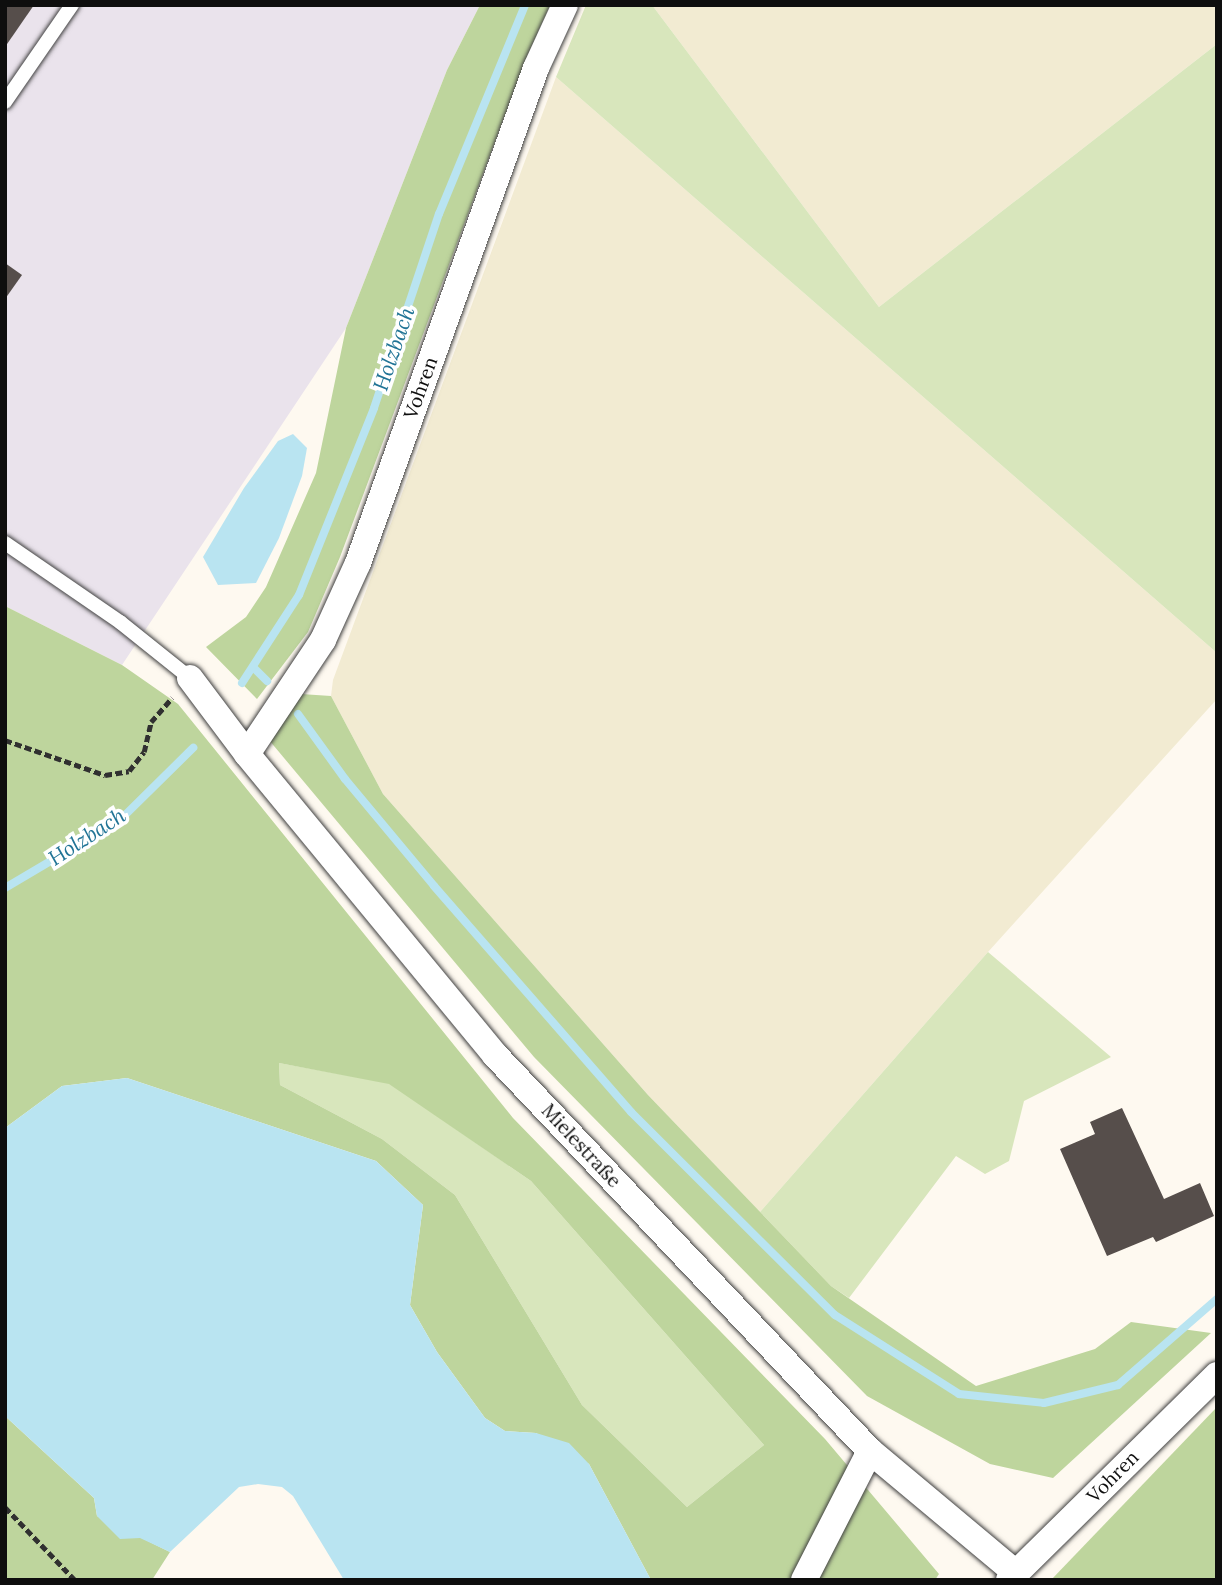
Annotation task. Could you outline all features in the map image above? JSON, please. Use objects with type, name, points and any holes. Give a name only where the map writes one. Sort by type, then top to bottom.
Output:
[{"type":"street","name":"Vohren","points":[[247,754],[323,640],[358,563],[536,68],[565,5]]},
{"type":"street","name":"Mielestraße","points":[[190,678],[247,754],[495,1055],[870,1451],[1012,1576]]},
{"type":"street","name":"Vohren","points":[[1012,1576],[1217,1375]]},
{"type":"street","points":[[804,1580],[870,1451]]},
{"type":"lane","points":[[5,102],[72,5]]},
{"type":"lane","points":[[5,543],[120,622],[190,678]]},
{"type":"path","points":[[5,740],[105,775],[130,771],[144,752],[152,722],[190,678]]},
{"type":"path","points":[[5,1507],[75,1580]]},
{"type":"shaded area","points":[[5,5],[480,5],[447,70],[346,328],[122,665],[5,606]]},
{"type":"shaded area","points":[[652,5],[1217,5],[1217,44],[879,307]]},
{"type":"shaded area","points":[[556,77],[1217,653],[1217,699],[988,952],[760,1212],[648,1095],[383,794],[331,696],[333,680]]},
{"type":"green space","points":[[480,5],[550,5],[525,61],[340,557],[308,632],[257,699],[206,647],[246,617],[266,587],[316,473],[346,328],[447,70]]},
{"type":"green space","points":[[586,5],[652,5],[879,307],[1217,44],[1217,653],[556,77]]},
{"type":"green space","points":[[5,606],[122,665],[178,704],[513,1118],[825,1439],[939,1574],[935,1580],[651,1580],[589,1464],[536,1433],[505,1431],[485,1418],[437,1352],[410,1305],[423,1205],[376,1161],[127,1078],[62,1086],[5,1128]],"holes":[[[279,1063],[389,1084],[531,1181],[764,1445],[687,1507],[582,1405],[455,1195],[382,1139],[280,1085]]]},
{"type":"green space","points":[[301,694],[331,696],[383,794],[648,1095],[831,1286],[976,1386],[1095,1349],[1131,1322],[1211,1333],[1053,1478],[990,1464],[867,1396],[534,1057],[269,740]]},
{"type":"green space","points":[[988,952],[1111,1057],[1024,1101],[1009,1161],[985,1174],[956,1156],[849,1298],[831,1286],[760,1212]]},
{"type":"green space","points":[[279,1063],[389,1083],[531,1181],[764,1445],[687,1507],[582,1405],[455,1195],[382,1139],[280,1085]]},
{"type":"green space","points":[[1217,1407],[1217,1580],[1051,1580]]},
{"type":"green space","points":[[5,1416],[94,1498],[97,1516],[170,1552],[152,1580],[5,1580]]},
{"type":"water","points":[[293,434],[307,448],[302,476],[279,538],[256,583],[218,585],[203,557],[244,488],[278,441]]},
{"type":"water","points":[[127,1078],[376,1161],[423,1205],[410,1305],[437,1352],[485,1418],[505,1431],[536,1433],[569,1443],[589,1464],[651,1580],[344,1580],[293,1496],[282,1487],[258,1484],[239,1487],[170,1552],[140,1538],[120,1539],[97,1516],[94,1498],[5,1416],[5,1128],[62,1086]]},
{"type":"building","points":[[5,5],[34,5],[5,47]]},
{"type":"building","points":[[5,263],[22,275],[5,299]]},
{"type":"building","points":[[1122,1108],[1164,1199],[1200,1183],[1214,1216],[1156,1242],[1153,1237],[1107,1256],[1060,1149],[1095,1134],[1090,1122]]},
{"type":"waterway","name":"Holzbach","points":[[242,683],[299,595],[374,408],[439,214],[525,5]]},
{"type":"waterway","points":[[253,667],[267,681]]},
{"type":"waterway","points":[[298,714],[345,779],[434,886],[631,1112],[835,1315],[959,1394],[1044,1403],[1118,1385],[1217,1299]]},
{"type":"waterway","name":"Holzbach","points":[[5,888],[120,820],[193,748]]}]
